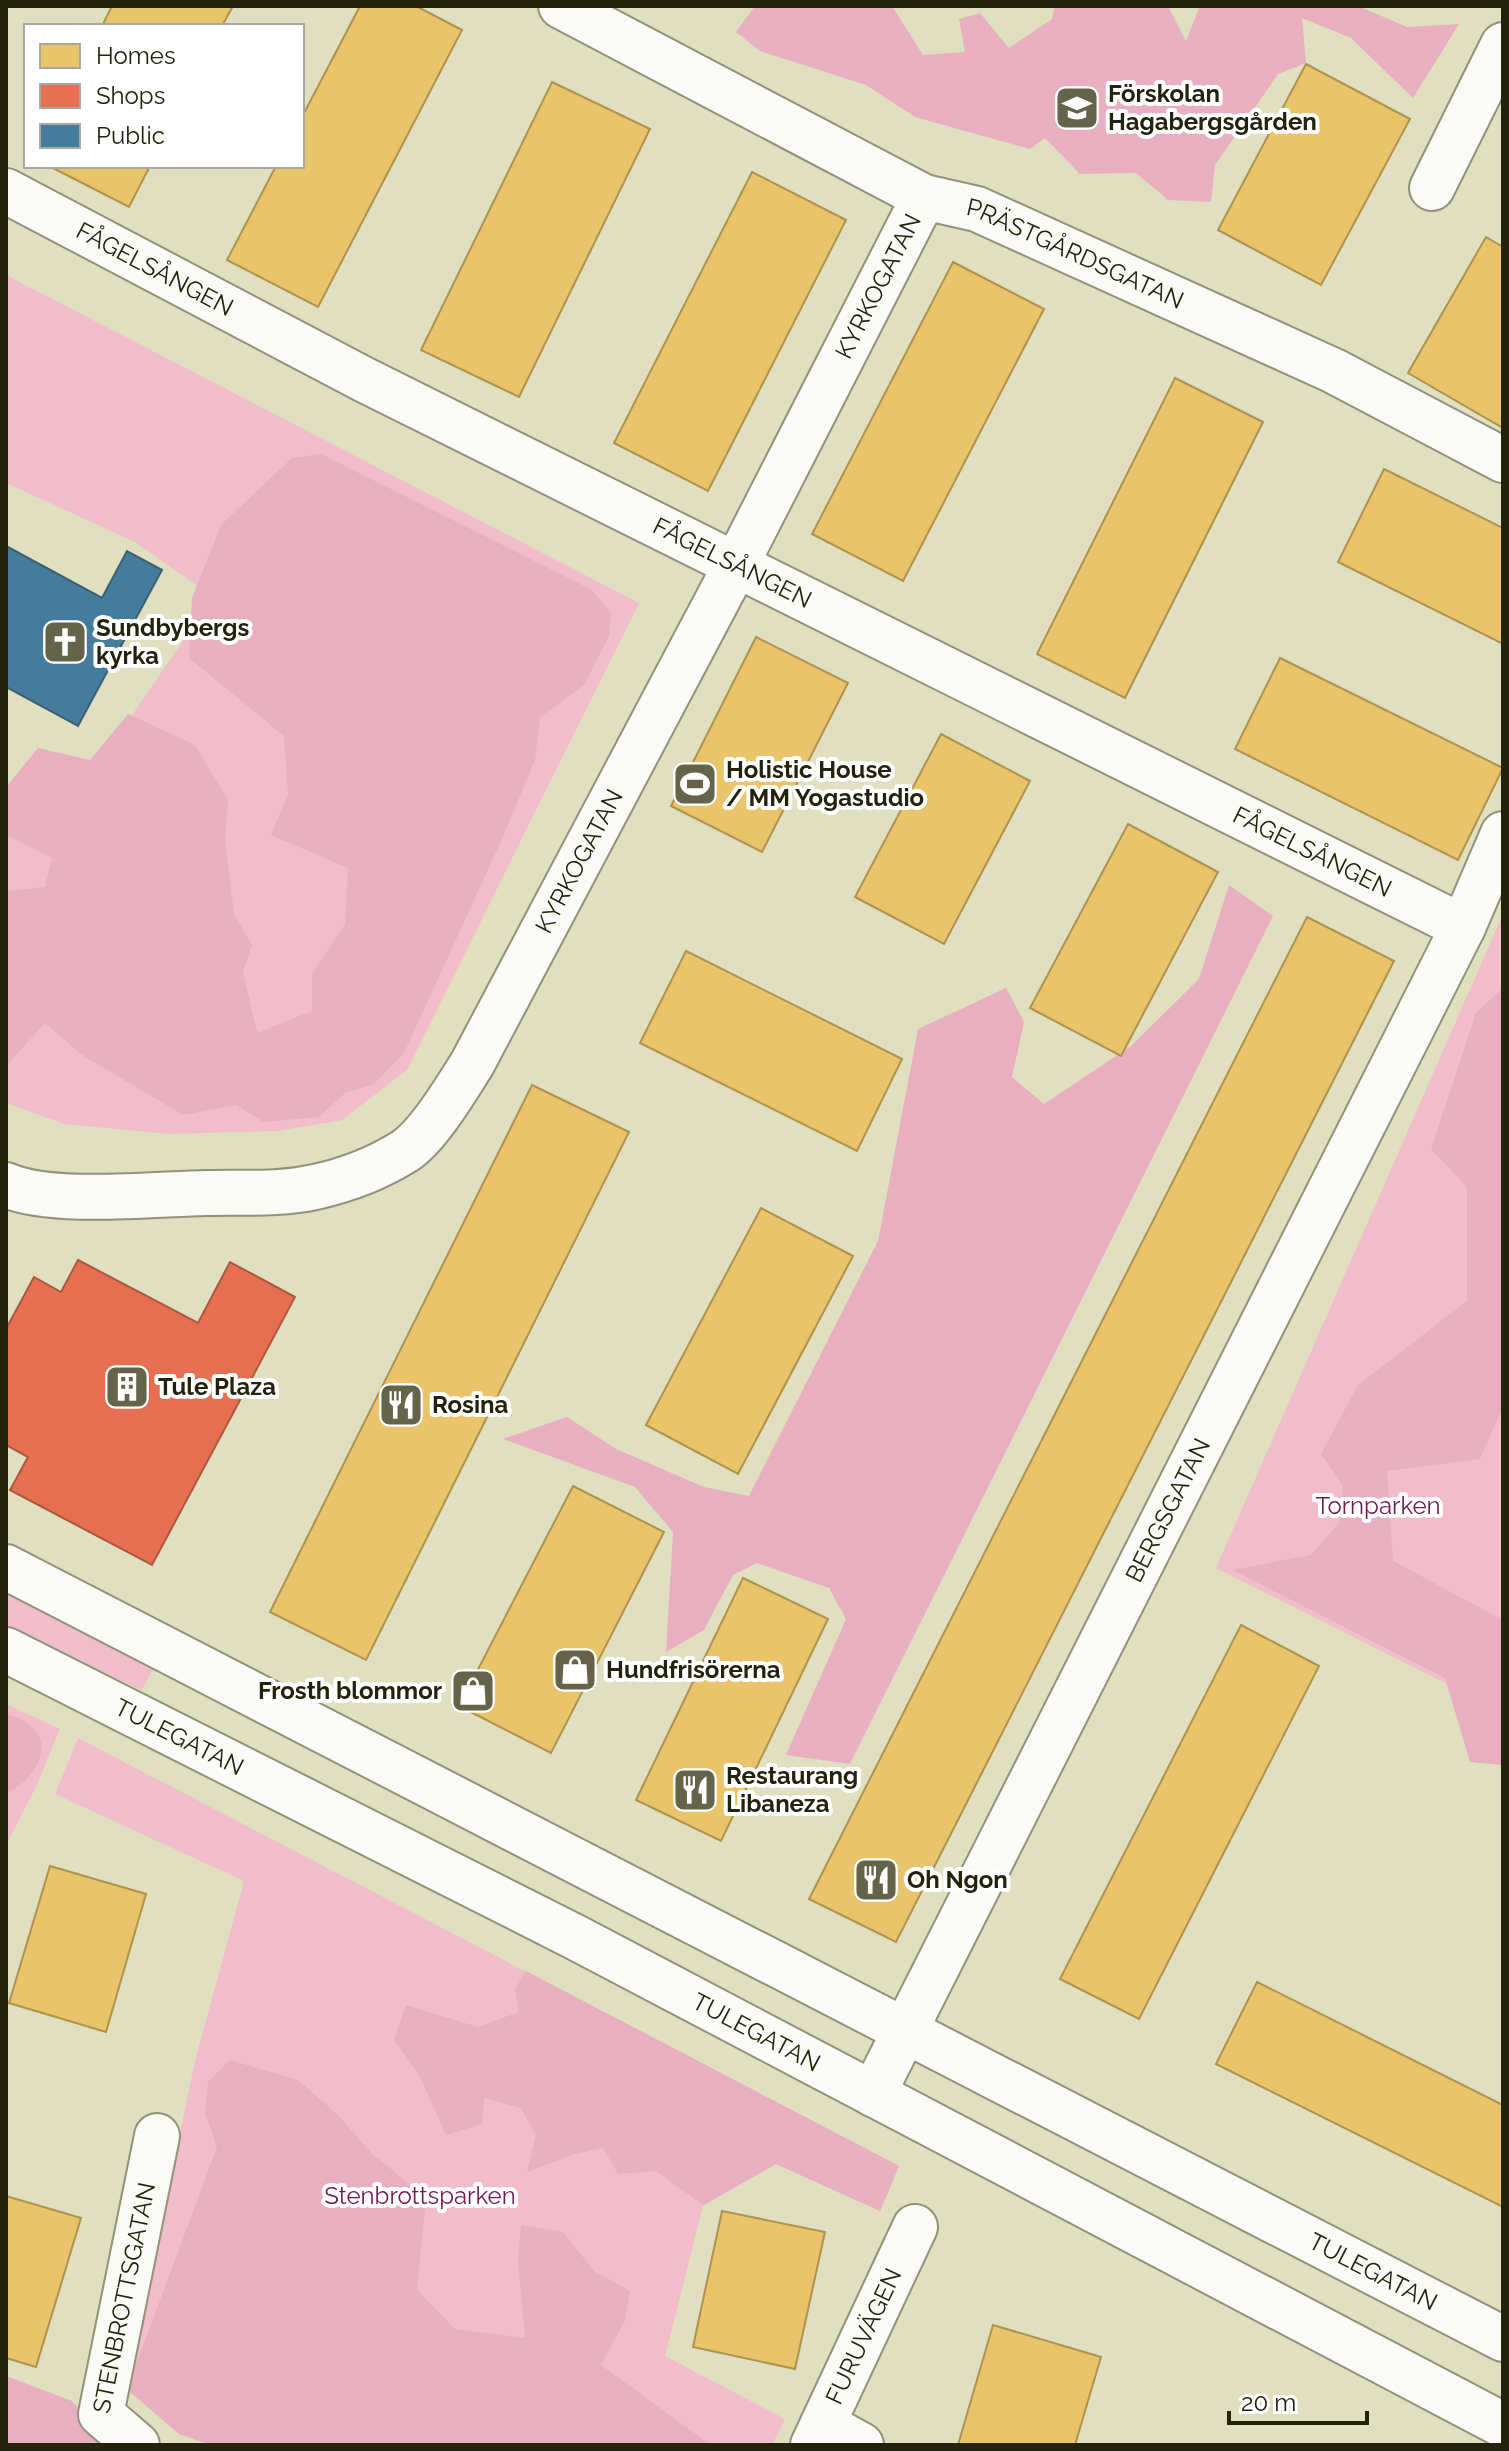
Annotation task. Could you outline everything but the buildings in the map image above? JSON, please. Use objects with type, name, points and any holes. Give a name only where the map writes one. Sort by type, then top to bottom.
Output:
[{"type":"street","name":"PRÄSTGÅRDSGATAN","points":[[561,6],[924,197],[977,209],[1334,371],[1503,460]]},
{"type":"street","points":[[1432,188],[1503,45]]},
{"type":"street","name":"FÅGELSÅNGEN","points":[[6,191],[363,379],[1463,927]]},
{"type":"street","name":"KYRKOGATAN","points":[[6,1185],[39,1194],[91,1195],[288,1190],[314,1187],[363,1173],[408,1149],[440,1113],[472,1064],[736,565],[924,197]]},
{"type":"street","points":[[1463,927],[1503,834]]},
{"type":"street","name":"BERGSGATAN","points":[[873,2094],[1463,927]]},
{"type":"street","name":"TULEGATAN","points":[[6,1567],[221,1675],[1503,2339]]},
{"type":"street","name":"TULEGATAN","points":[[6,1650],[575,1937],[1503,2425]]},
{"type":"street","name":"STENBROTTSGATAN","points":[[137,2445],[101,2414],[157,2136]]},
{"type":"street","name":"FURUVÄGEN","points":[[818,2434],[915,2227]]},
{"type":"street","points":[[818,2434],[861,2445]]},
{"type":"green space","name":"Förskolan Hagabergsgården","points":[[755,6],[892,6],[923,55],[965,52],[959,19],[980,13],[1009,48],[1052,19],[1055,6],[1168,6],[1186,41],[1200,6],[1358,6],[1407,27],[1459,24],[1413,98],[1351,38],[1302,18],[1306,63],[1278,74],[1215,165],[1211,202],[1168,200],[1136,173],[1080,174],[1045,138],[1030,149],[915,117],[866,85],[760,51],[736,32]]},
{"type":"green space","points":[[6,275],[639,603],[407,1070],[342,1120],[278,1131],[168,1134],[64,1124],[6,1103],[6,785],[93,772],[213,597],[135,542],[6,483]]},
{"type":"green space","points":[[321,454],[592,590],[611,613],[609,636],[584,685],[540,717],[535,760],[404,1053],[373,1085],[346,1092],[319,1117],[263,1122],[236,1105],[183,1115],[82,1055],[45,1023],[6,1066],[6,891],[45,887],[52,858],[6,835],[6,787],[38,748],[90,760],[128,714],[195,745],[228,800],[225,839],[234,914],[252,945],[243,971],[257,1033],[312,1011],[312,974],[345,924],[348,868],[271,835],[288,794],[284,736],[189,658],[192,598],[221,525],[292,458]]},
{"type":"green space","points":[[1229,885],[1273,916],[850,1764],[786,1755],[846,1619],[829,1588],[757,1563],[733,1575],[704,1630],[666,1652],[673,1532],[635,1487],[503,1439],[567,1417],[616,1449],[704,1487],[749,1496],[878,1241],[918,1029],[1006,988],[1024,1022],[1012,1077],[1044,1104],[1131,1046],[1199,979]]},
{"type":"green space","name":"Tornparken","points":[[1503,914],[1503,1712],[1216,1568]]},
{"type":"green space","points":[[1503,988],[1503,1406],[1480,1459],[1387,1471],[1393,1561],[1503,1620],[1503,1765],[1470,1762],[1445,1678],[1232,1570],[1311,1555],[1339,1523],[1343,1486],[1321,1454],[1358,1385],[1467,1301],[1467,1187],[1431,1149],[1476,1013]]},
{"type":"green space","points":[[6,1584],[159,1657],[142,1690],[6,1627]]},
{"type":"green space","points":[[6,1704],[60,1729],[36,1787],[6,1845]]},
{"type":"green space","points":[[6,1714],[23,1720],[34,1729],[40,1739],[41,1751],[38,1763],[30,1774],[6,1794]]},
{"type":"green space","name":"Stenbrottsparken","points":[[78,1738],[899,2166],[880,2211],[776,2164],[703,2206],[665,2356],[785,2419],[772,2445],[211,2445],[179,2434],[127,2389],[195,2061],[244,1881],[55,1794]]},
{"type":"green space","points":[[526,1971],[899,2166],[880,2211],[776,2164],[703,2205],[656,2171],[618,2174],[603,2148],[575,2154],[527,2172],[536,2135],[521,2108],[484,2098],[482,2124],[446,2135],[419,2075],[394,2040],[406,2005],[478,2027],[519,2012],[515,1989]]},
{"type":"green space","points":[[230,2060],[298,2080],[338,2115],[373,2155],[426,2197],[417,2290],[455,2329],[525,2338],[518,2261],[521,2225],[563,2232],[594,2271],[630,2291],[625,2320],[601,2365],[711,2445],[211,2445],[179,2434],[127,2389],[217,2147],[205,2113],[208,2082]]},
{"type":"green space","points":[[6,2376],[72,2401],[110,2445],[6,2445]]},
{"type":"place","name":"Förskolan Hagabergsgården","points":[[1077,108]]},
{"type":"place","name":"Sundbybergs kyrka","points":[[65,642]]},
{"type":"place","name":"Holistic House / MM Yogastudio","points":[[695,784]]},
{"type":"place","name":"Tule Plaza","points":[[127,1387]]},
{"type":"place","name":"Rosina","points":[[401,1405]]},
{"type":"place","name":"Hundfrisörerna","points":[[575,1670]]},
{"type":"place","name":"Frosth blommor","points":[[473,1691]]},
{"type":"place","name":"Restaurang Libaneza","points":[[695,1790]]},
{"type":"place","name":"Oh Ngon","points":[[876,1880]]}]
